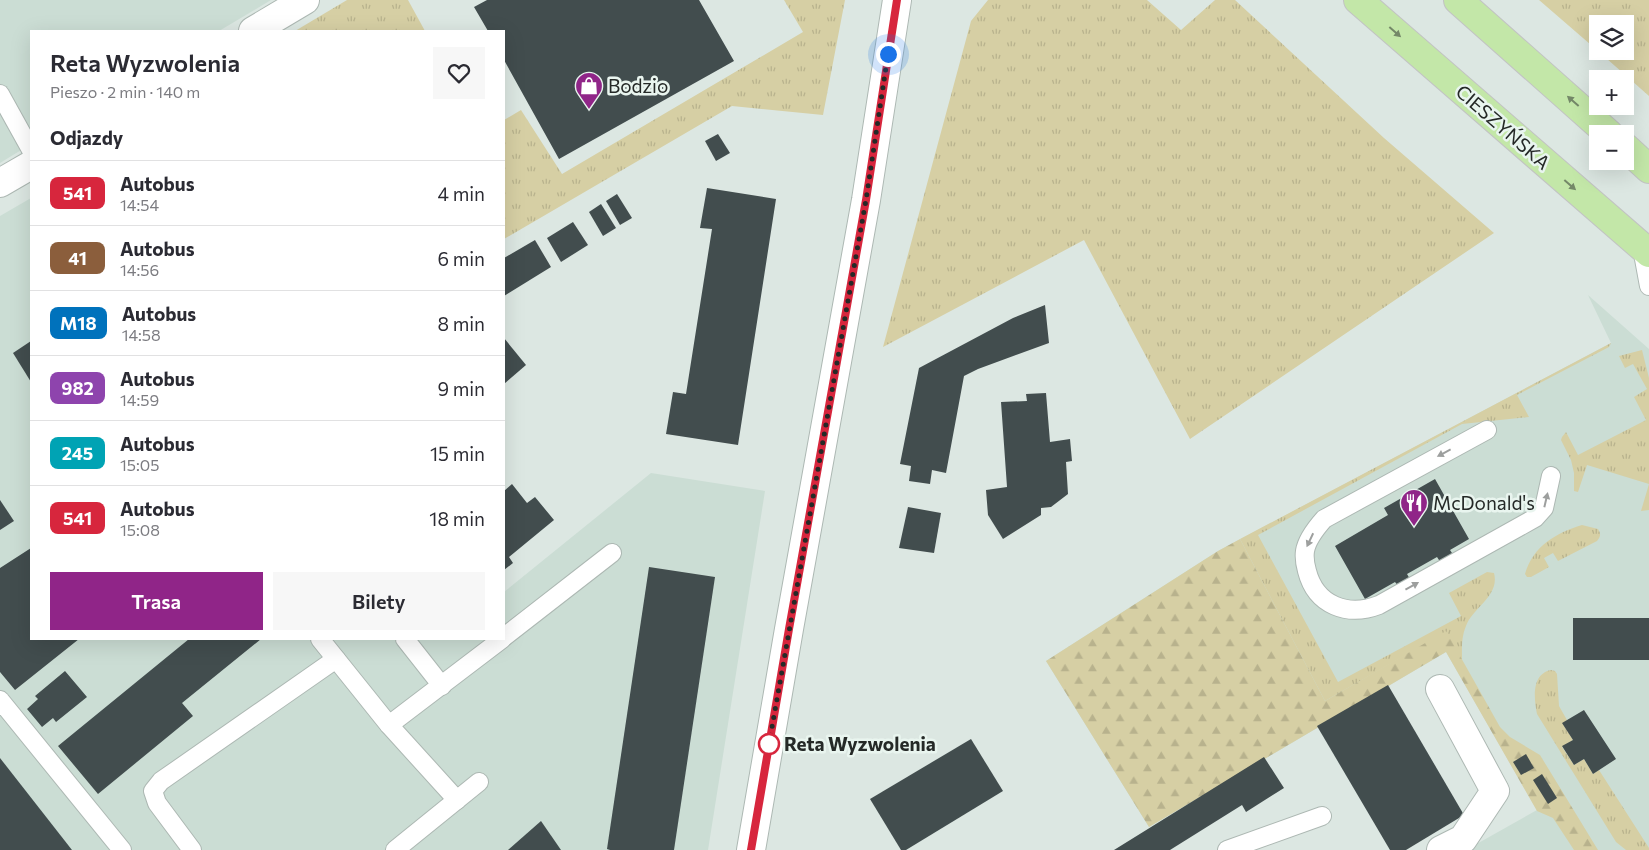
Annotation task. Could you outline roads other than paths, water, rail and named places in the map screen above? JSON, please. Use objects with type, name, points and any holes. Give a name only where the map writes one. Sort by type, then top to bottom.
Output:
[{"type":"main road","name":"CIESZYŃSKA","points":[[1358,0],[1646,251]]},
{"type":"main road","points":[[1458,0],[1600,125]]},
{"type":"main road","points":[[1634,156],[1649,169]]},
{"type":"street","points":[[255,30],[305,0]]},
{"type":"street","points":[[751,850],[866,200],[897,0]]},
{"type":"street","points":[[0,183],[30,166]]},
{"type":"street","points":[[1440,689],[1495,791],[1463,839],[1441,850]]},
{"type":"lane","points":[[0,94],[30,148]]},
{"type":"lane","points":[[1646,251],[1649,286]]},
{"type":"lane","points":[[1487,430],[1324,518],[1311,536],[1305,552],[1305,564],[1315,590],[1325,600],[1337,607],[1352,610],[1367,609],[1388,600],[1536,518],[1544,508],[1551,476]]},
{"type":"lane","points":[[505,636],[612,553]]},
{"type":"lane","points":[[321,640],[389,725],[456,800]]},
{"type":"lane","points":[[406,640],[442,686]]},
{"type":"lane","points":[[389,725],[500,640]]},
{"type":"lane","points":[[192,850],[157,803],[153,791],[161,781],[336,659]]},
{"type":"lane","points":[[0,700],[122,850]]},
{"type":"lane","points":[[395,850],[479,782]]},
{"type":"lane","points":[[1227,850],[1322,816]]},
{"type":"place","name":"Bodzio","points":[[589,110]]},
{"type":"place","name":"McDonald's","points":[[1414,527]]},
{"type":"place","name":"Reta Wyzwolenia","points":[[769,744]]}]
